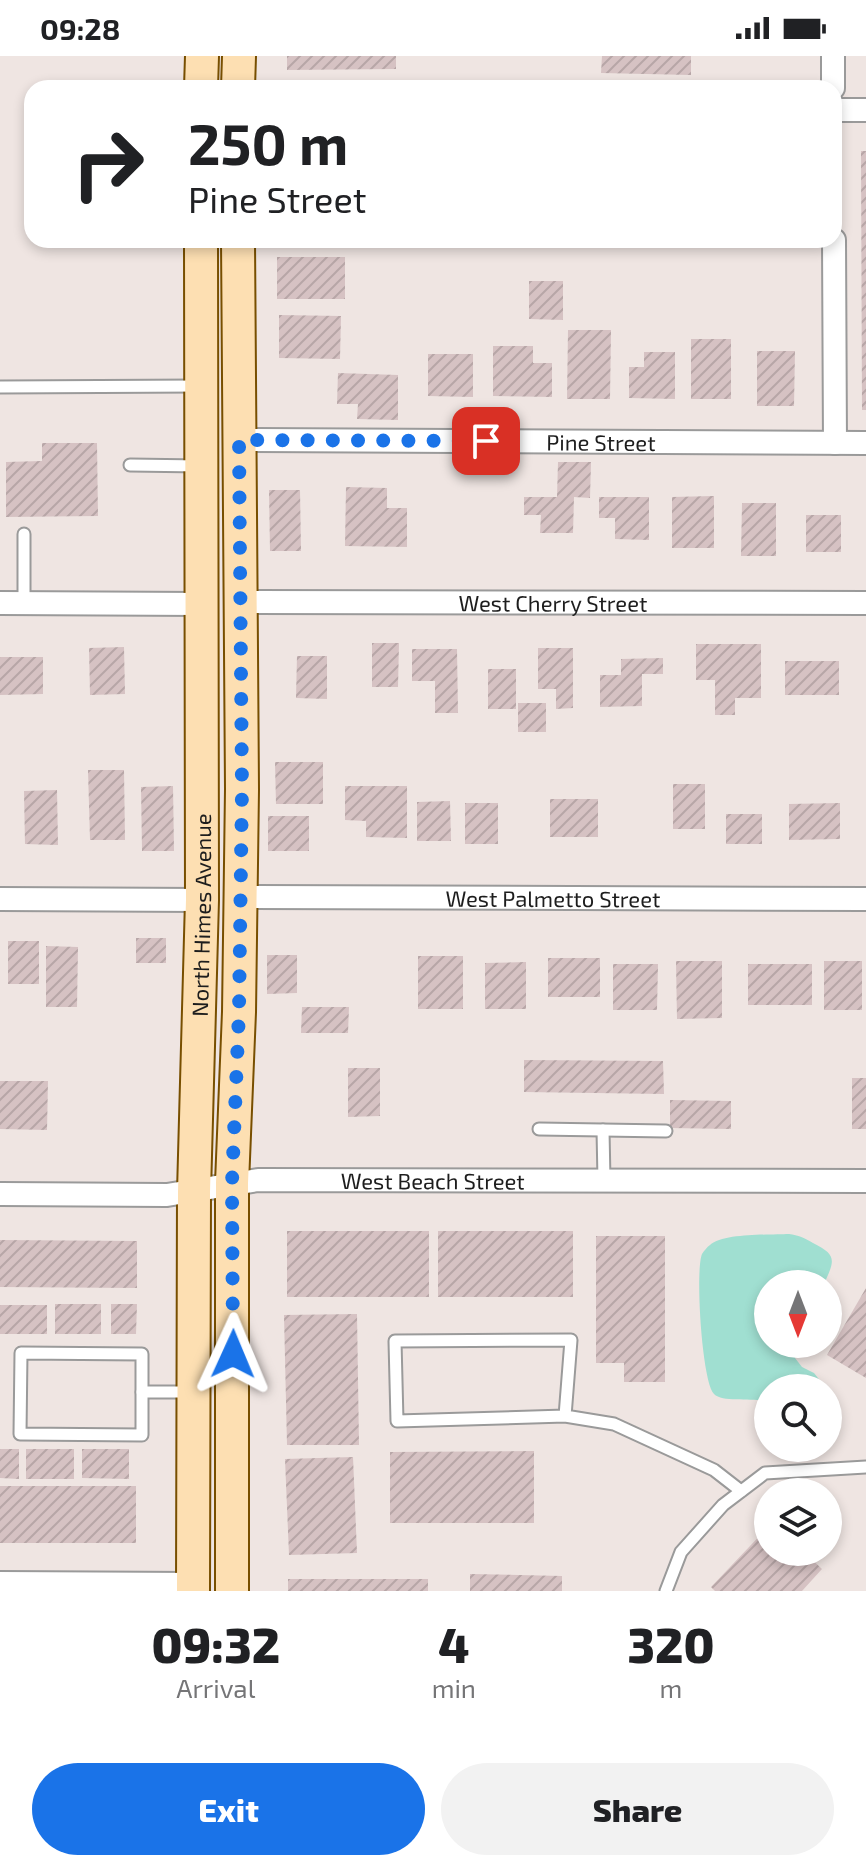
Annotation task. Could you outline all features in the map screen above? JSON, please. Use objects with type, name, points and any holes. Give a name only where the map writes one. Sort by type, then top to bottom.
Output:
[{"type":"street","points":[[201,80],[202,56]]},
{"type":"street","points":[[238,80],[239,56]]},
{"type":"street","points":[[833,56],[833,80]]},
{"type":"street","points":[[842,110],[866,110]]},
{"type":"street","name":"North Himes Avenue","points":[[193,1588],[194,1192],[202,900],[201,248]]},
{"type":"street","name":"North Himes Avenue","points":[[232,1591],[232,1183],[241,887],[238,248]]},
{"type":"street","points":[[834,248],[835,443]]},
{"type":"street","name":"Pine Street","points":[[239,440],[866,443]]},
{"type":"street","points":[[201,466],[219,526],[219,558],[224,580],[230,594],[239,602]]},
{"type":"street","name":"West Cherry Street","points":[[239,602],[866,603]]},
{"type":"street","points":[[0,603],[202,604],[215,609],[222,624],[223,805],[226,831],[241,887]]},
{"type":"street","name":"West Palmetto Street","points":[[241,887],[866,899]]},
{"type":"street","points":[[0,899],[202,900]]},
{"type":"street","name":"West Beach Street","points":[[0,1194],[167,1195],[258,1180],[866,1181]]},
{"type":"street","points":[[0,1583],[193,1588]]},
{"type":"lane","points":[[0,387],[201,386]]},
{"type":"lane","points":[[130,465],[201,466]]},
{"type":"lane","points":[[24,534],[24,603]]},
{"type":"lane","points":[[539,1129],[666,1131]]},
{"type":"lane","points":[[603,1130],[604,1180]]},
{"type":"lane","points":[[565,1416],[571,1340],[395,1341],[397,1421],[565,1416],[614,1424],[714,1470],[741,1491]]},
{"type":"lane","points":[[21,1353],[142,1354],[142,1392],[142,1435],[20,1434],[21,1353]]},
{"type":"lane","points":[[142,1392],[193,1392]]},
{"type":"lane","points":[[666,1591],[681,1552],[723,1505],[765,1473],[866,1467]]},
{"type":"shaded area","points":[[795,1235],[826,1251],[832,1259],[830,1270],[754,1270],[754,1358],[795,1358],[802,1367],[815,1374],[754,1374],[754,1400],[731,1399],[714,1394],[703,1349],[699,1281],[702,1254],[710,1245],[725,1238]]},
{"type":"building","points":[[287,56],[396,56],[396,69],[287,70]]},
{"type":"building","points":[[602,56],[691,56],[691,75],[601,73]]},
{"type":"building","points":[[861,151],[866,151],[866,410],[862,410]]},
{"type":"building","points":[[277,257],[345,257],[345,299],[277,299]]},
{"type":"building","points":[[529,281],[563,281],[563,320],[529,319]]},
{"type":"building","points":[[279,315],[341,316],[340,359],[279,358]]},
{"type":"building","points":[[568,330],[611,330],[610,399],[567,399]]},
{"type":"building","points":[[691,339],[731,339],[731,399],[691,399]]},
{"type":"building","points":[[493,346],[533,346],[533,363],[552,363],[552,397],[493,396]]},
{"type":"building","points":[[757,351],[795,351],[794,406],[757,406]]},
{"type":"building","points":[[644,352],[675,352],[675,399],[629,398],[629,367],[644,367]]},
{"type":"building","points":[[428,354],[473,354],[473,397],[428,396]]},
{"type":"building","points":[[338,373],[398,375],[398,420],[357,419],[358,404],[337,404]]},
{"type":"building","points":[[42,443],[97,443],[98,516],[6,517],[6,462],[42,461]]},
{"type":"building","points":[[558,462],[591,462],[590,498],[574,497],[573,533],[540,533],[541,515],[524,515],[524,497],[557,497]]},
{"type":"building","points":[[346,487],[387,488],[387,508],[407,508],[407,547],[345,546]]},
{"type":"building","points":[[269,490],[300,490],[301,551],[270,551]]},
{"type":"building","points":[[714,496],[714,548],[672,548],[672,497]]},
{"type":"building","points":[[599,497],[649,497],[649,540],[615,539],[615,518],[599,518]]},
{"type":"building","points":[[742,503],[776,503],[776,556],[741,556]]},
{"type":"building","points":[[806,515],[841,515],[841,552],[806,552]]},
{"type":"building","points":[[372,643],[399,643],[398,687],[372,687]]},
{"type":"building","points":[[696,644],[761,644],[761,698],[735,698],[735,715],[715,715],[715,680],[696,680]]},
{"type":"building","points":[[124,647],[125,694],[90,695],[89,648]]},
{"type":"building","points":[[538,648],[573,648],[573,708],[556,709],[556,689],[538,689]]},
{"type":"building","points":[[412,649],[457,649],[458,713],[435,713],[435,681],[412,681]]},
{"type":"building","points":[[297,656],[327,656],[327,699],[296,698]]},
{"type":"building","points":[[0,657],[43,657],[43,694],[0,695]]},
{"type":"building","points":[[663,658],[663,674],[642,674],[642,706],[600,707],[600,675],[621,675],[621,659]]},
{"type":"building","points":[[785,661],[839,661],[839,695],[785,695]]},
{"type":"building","points":[[488,669],[516,669],[516,709],[488,709]]},
{"type":"building","points":[[518,703],[546,703],[546,732],[518,732]]},
{"type":"building","points":[[275,762],[323,762],[323,804],[276,804]]},
{"type":"building","points":[[88,770],[124,770],[125,840],[90,840]]},
{"type":"building","points":[[673,784],[705,784],[705,829],[673,829]]},
{"type":"building","points":[[173,786],[174,851],[142,851],[141,787]]},
{"type":"building","points":[[345,786],[407,786],[407,838],[366,837],[366,821],[345,820]]},
{"type":"building","points":[[57,790],[58,845],[25,844],[24,791]]},
{"type":"building","points":[[550,799],[598,799],[598,837],[550,837]]},
{"type":"building","points":[[450,801],[451,841],[417,841],[417,802]]},
{"type":"building","points":[[465,803],[498,803],[498,844],[465,844]]},
{"type":"building","points":[[840,803],[840,839],[789,840],[789,804]]},
{"type":"building","points":[[726,814],[762,814],[762,844],[726,844]]},
{"type":"building","points":[[268,816],[309,816],[309,851],[268,851]]},
{"type":"building","points":[[136,938],[166,938],[166,963],[136,963]]},
{"type":"building","points":[[8,941],[39,941],[39,984],[8,984]]},
{"type":"building","points":[[46,946],[78,947],[77,1007],[46,1007]]},
{"type":"building","points":[[267,955],[297,955],[297,993],[267,994]]},
{"type":"building","points":[[418,956],[463,956],[463,1009],[418,1009]]},
{"type":"building","points":[[548,958],[600,958],[600,997],[548,997]]},
{"type":"building","points":[[676,961],[722,961],[722,1018],[677,1019]]},
{"type":"building","points":[[824,961],[862,961],[862,1010],[824,1010]]},
{"type":"building","points":[[526,962],[526,1009],[485,1009],[485,963]]},
{"type":"building","points":[[613,964],[658,964],[657,1010],[613,1010]]},
{"type":"building","points":[[748,964],[812,964],[812,1005],[748,1005]]},
{"type":"building","points":[[302,1007],[349,1007],[348,1033],[301,1033]]},
{"type":"building","points":[[524,1060],[663,1061],[664,1094],[524,1092]]},
{"type":"building","points":[[348,1068],[380,1068],[380,1116],[348,1117]]},
{"type":"building","points":[[852,1078],[866,1078],[866,1129],[852,1129]]},
{"type":"building","points":[[0,1081],[48,1081],[47,1130],[0,1129]]},
{"type":"building","points":[[670,1100],[731,1101],[731,1129],[670,1128]]},
{"type":"building","points":[[287,1231],[429,1231],[429,1297],[287,1297]]},
{"type":"building","points":[[438,1231],[573,1231],[573,1297],[438,1297]]},
{"type":"building","points":[[596,1236],[665,1236],[665,1382],[624,1382],[624,1363],[596,1363]]},
{"type":"building","points":[[0,1240],[137,1241],[137,1288],[0,1287]]},
{"type":"building","points":[[866,1288],[866,1378],[832,1358],[842,1358],[842,1329]]},
{"type":"building","points":[[55,1304],[101,1304],[101,1334],[55,1334]]},
{"type":"building","points":[[111,1304],[137,1304],[136,1334],[111,1334]]},
{"type":"building","points":[[0,1305],[47,1305],[47,1334],[0,1334]]},
{"type":"building","points":[[357,1314],[359,1445],[287,1445],[284,1315]]},
{"type":"building","points":[[0,1449],[19,1449],[19,1479],[0,1478]]},
{"type":"building","points":[[26,1449],[74,1449],[74,1479],[26,1479]]},
{"type":"building","points":[[82,1449],[129,1449],[129,1479],[82,1478]]},
{"type":"building","points":[[534,1451],[534,1523],[390,1523],[390,1452]]},
{"type":"building","points":[[353,1457],[357,1553],[289,1555],[285,1459]]},
{"type":"building","points":[[0,1486],[136,1486],[136,1543],[0,1543]]},
{"type":"building","points":[[754,1542],[754,1566],[819,1566],[822,1569],[802,1591],[715,1591],[711,1587]]},
{"type":"building","points":[[470,1574],[562,1576],[562,1591],[470,1591]]},
{"type":"building","points":[[288,1579],[428,1579],[428,1591],[288,1591]]},
{"type":"route","points":[[233,1354],[232,1183],[239,1012],[242,789],[239,440],[486,441]]}]
